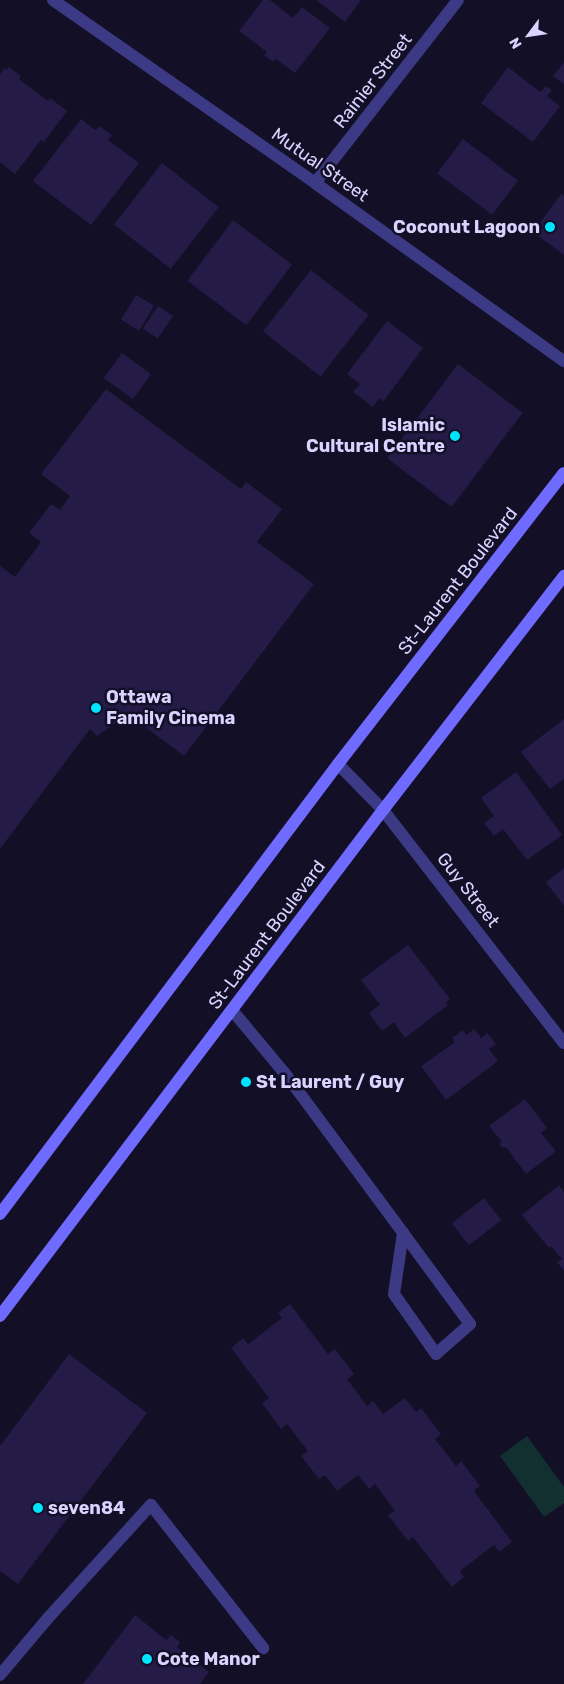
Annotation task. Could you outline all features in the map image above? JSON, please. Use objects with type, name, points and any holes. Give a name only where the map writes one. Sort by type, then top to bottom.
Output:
[{"type":"main road","name":"St-Laurent Boulevard","points":[[0,1214],[338,764],[564,473]]},
{"type":"main road","name":"St-Laurent Boulevard","points":[[0,1316],[383,810],[564,576]]},
{"type":"street","name":"Mutual Street","points":[[53,0],[315,183],[564,361]]},
{"type":"street","name":"Rainier Street","points":[[315,183],[458,0]]},
{"type":"street","name":"Guy Street","points":[[338,764],[383,810],[564,1043]]},
{"type":"street","points":[[232,1010],[287,1076],[403,1233],[470,1324],[436,1354],[394,1294],[403,1233]]},
{"type":"street","points":[[0,1676],[48,1618],[151,1505],[263,1648]]},
{"type":"green space","points":[[527,1436],[564,1487],[564,1503],[544,1517],[500,1456]]},
{"type":"building","points":[[263,0],[270,0],[293,18],[302,7],[330,28],[295,73],[276,59],[273,62],[264,55],[267,52],[239,31]]},
{"type":"building","points":[[316,0],[361,0],[345,22]]},
{"type":"building","points":[[564,62],[564,84],[553,76]]},
{"type":"building","points":[[9,67],[21,76],[19,79],[48,101],[50,98],[67,111],[44,142],[41,140],[15,174],[0,162],[0,74],[5,68],[7,70]]},
{"type":"building","points":[[508,67],[540,92],[546,86],[552,90],[547,96],[560,106],[533,142],[481,103]]},
{"type":"building","points":[[81,119],[95,130],[99,126],[112,135],[108,140],[139,163],[91,225],[33,181]]},
{"type":"building","points":[[463,139],[518,181],[492,215],[437,173]]},
{"type":"building","points":[[162,163],[219,207],[171,269],[114,224]]},
{"type":"building","name":"Coconut Lagoon","points":[[561,194],[564,196],[564,255],[533,232]]},
{"type":"building","points":[[233,220],[292,265],[246,325],[187,281]]},
{"type":"building","points":[[311,270],[369,315],[321,376],[263,331]]},
{"type":"building","points":[[136,295],[154,306],[139,331],[121,320]]},
{"type":"building","points":[[158,306],[173,316],[158,338],[143,328]]},
{"type":"building","points":[[387,321],[423,348],[383,402],[379,398],[373,407],[353,392],[360,384],[347,374]]},
{"type":"building","points":[[122,353],[151,374],[133,399],[104,378]]},
{"type":"building","name":"Islamic Cultural Centre","points":[[458,364],[523,413],[452,507],[387,458]]},
{"type":"building","points":[[106,389],[241,489],[246,482],[282,509],[257,542],[314,584],[184,756],[128,714],[97,736],[90,729],[0,849],[0,566],[15,577],[41,542],[29,533],[51,504],[60,510],[70,496],[41,474]]},
{"type":"building","points":[[564,719],[564,779],[550,789],[521,752]]},
{"type":"building","points":[[516,772],[562,835],[527,860],[503,829],[494,836],[484,823],[494,816],[481,798]]},
{"type":"building","points":[[564,868],[564,906],[546,882]]},
{"type":"building","points":[[408,945],[450,999],[446,1003],[448,1005],[405,1038],[394,1022],[382,1031],[369,1013],[380,1005],[361,980]]},
{"type":"building","points":[[474,1029],[481,1038],[487,1033],[496,1044],[489,1049],[498,1061],[446,1100],[421,1066],[455,1042],[452,1038],[463,1030],[466,1035]]},
{"type":"building","points":[[525,1099],[547,1128],[541,1133],[556,1151],[526,1174],[506,1147],[503,1148],[499,1144],[502,1142],[489,1126]]},
{"type":"building","points":[[559,1185],[564,1192],[564,1271],[557,1262],[562,1259],[551,1246],[549,1248],[522,1215]]},
{"type":"building","points":[[484,1198],[501,1220],[469,1245],[452,1223]]},
{"type":"building","points":[[290,1304],[328,1354],[335,1349],[354,1374],[347,1379],[367,1406],[373,1401],[383,1414],[405,1398],[416,1412],[421,1408],[441,1434],[435,1439],[456,1466],[461,1461],[480,1486],[474,1491],[512,1542],[499,1552],[494,1545],[460,1571],[464,1577],[452,1587],[413,1537],[408,1541],[388,1515],[395,1511],[375,1484],[369,1489],[358,1475],[337,1491],[325,1475],[319,1479],[301,1456],[308,1451],[287,1424],[281,1429],[262,1403],[269,1398],[231,1348],[243,1338],[248,1344],[282,1318],[278,1313]]},
{"type":"building","name":"seven84","points":[[69,1354],[147,1413],[18,1584],[0,1571],[0,1446]]},
{"type":"building","name":"Cote Manor","points":[[135,1615],[166,1640],[171,1635],[180,1642],[177,1647],[209,1672],[200,1684],[83,1684]]},
{"type":"place","name":"Coconut Lagoon","points":[[550,227]]},
{"type":"place","name":"Islamic Cultural Centre","points":[[455,436]]},
{"type":"place","name":"Ottawa Family Cinema","points":[[96,708]]},
{"type":"place","name":"St Laurent / Guy","points":[[246,1082]]},
{"type":"place","name":"seven84","points":[[38,1508]]},
{"type":"place","name":"Cote Manor","points":[[147,1659]]}]
